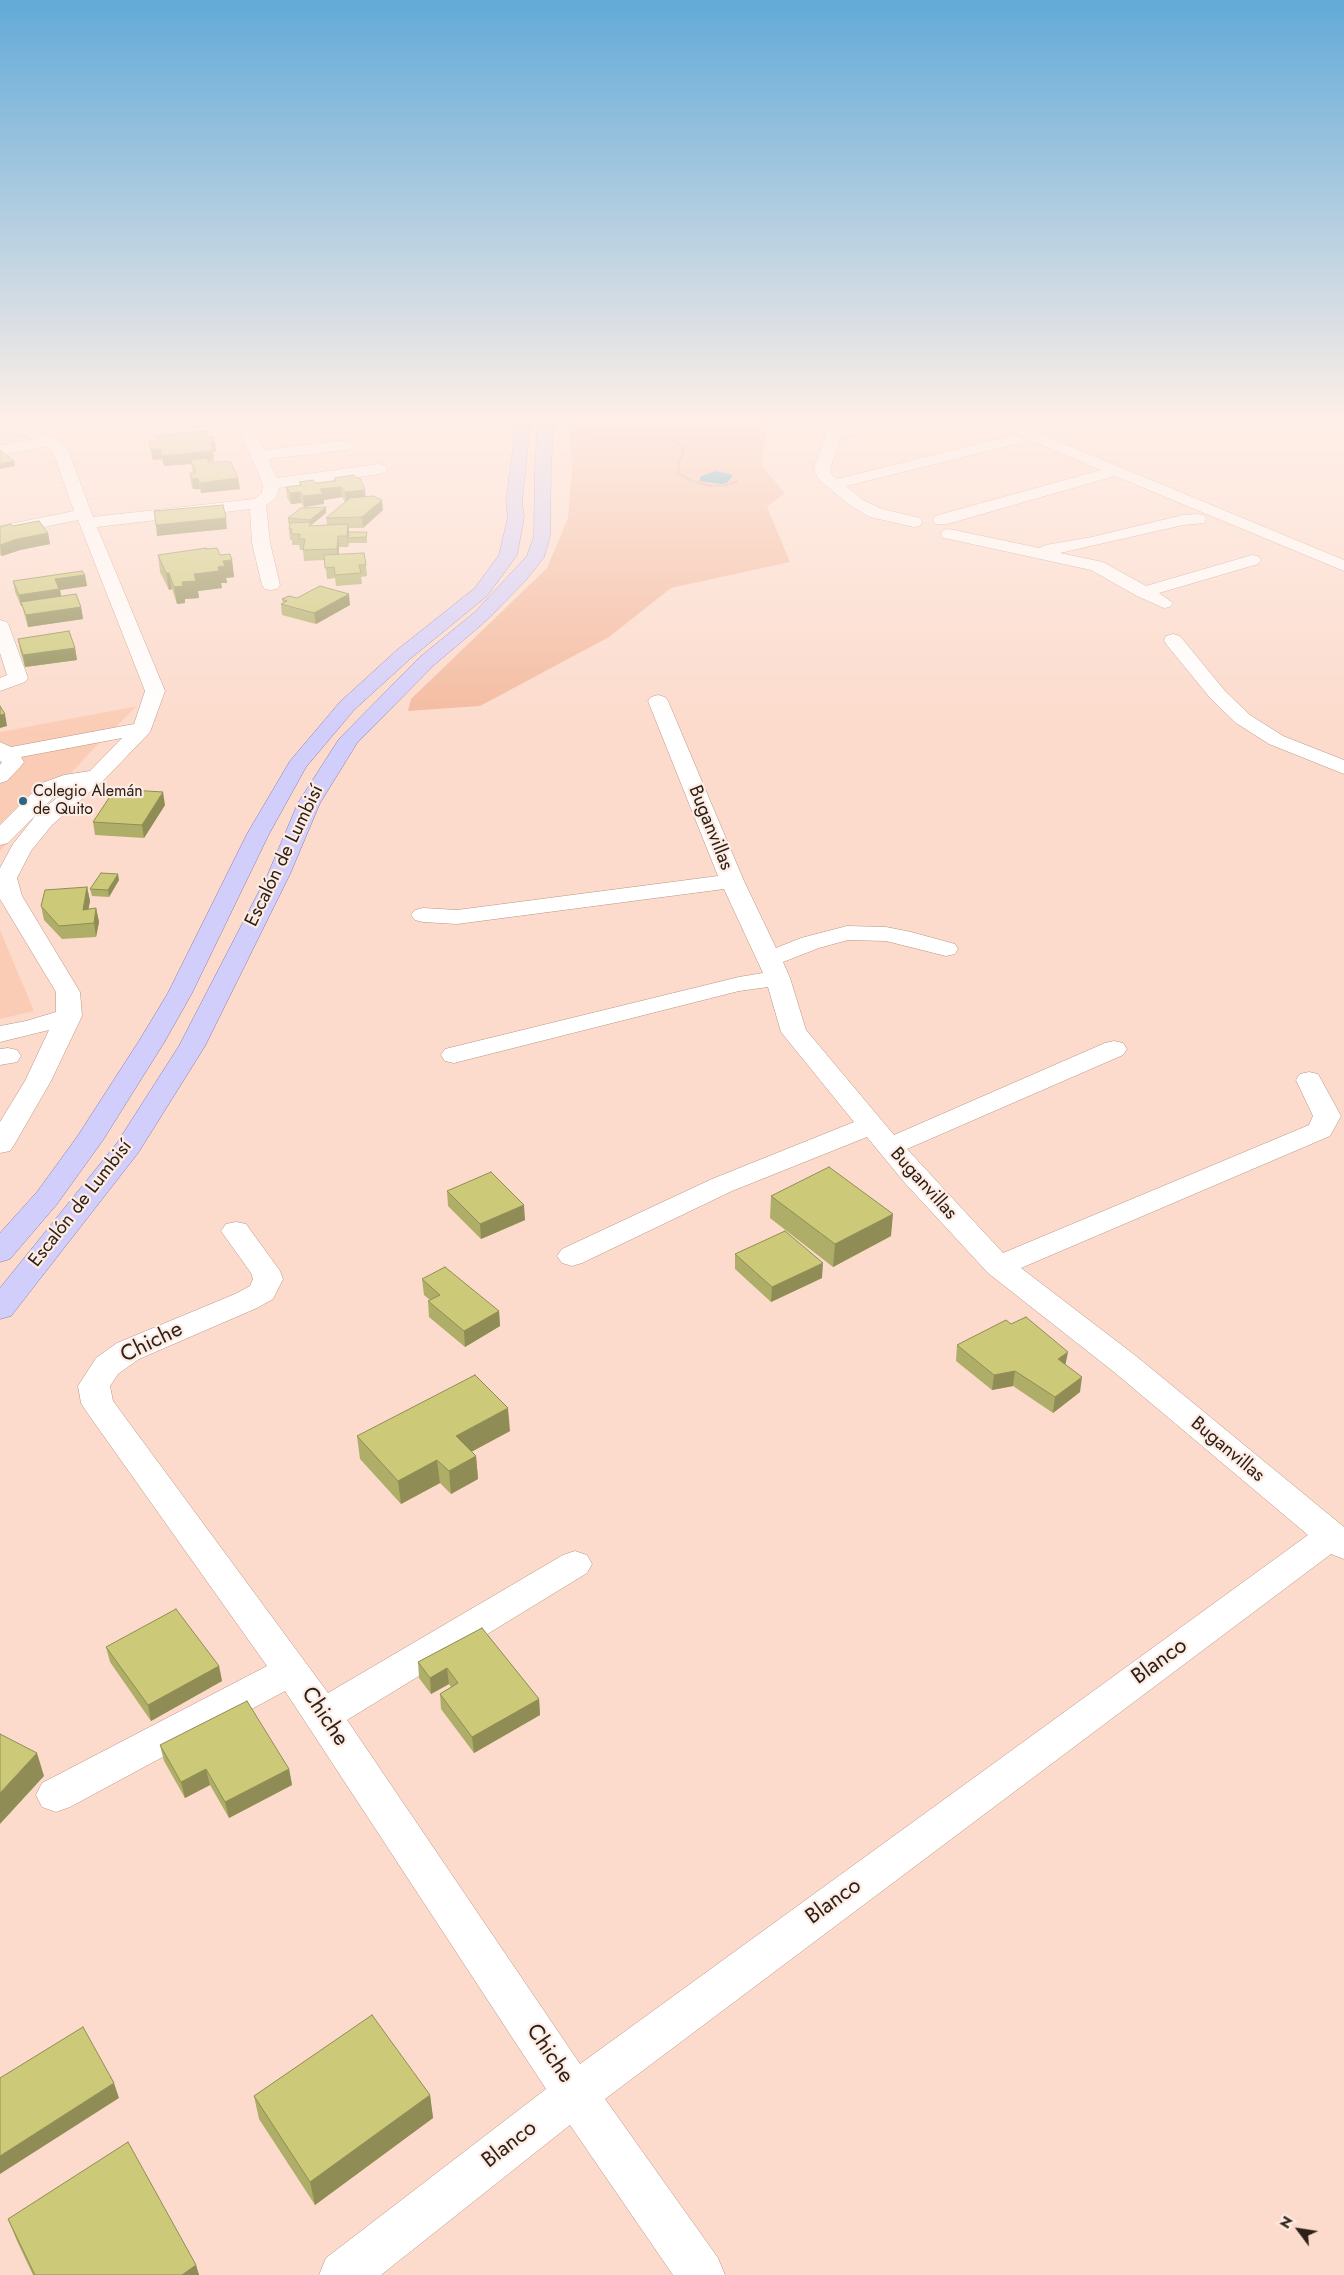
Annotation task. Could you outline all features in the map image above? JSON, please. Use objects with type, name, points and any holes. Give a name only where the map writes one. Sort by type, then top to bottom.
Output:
[{"type":"main road","name":"Escalón de Lumbisí","points":[[0,1252],[47,1198],[89,1140],[152,1041],[180,993],[258,834],[296,765],[347,706],[404,654],[480,592],[496,574],[508,555],[515,522]]},
{"type":"main road","name":"Escalón de Lumbisí","points":[[0,1309],[128,1147],[192,1046],[279,874],[309,803],[328,770],[349,740],[427,660],[481,616],[520,576],[535,557],[542,536],[542,522]]},
{"type":"street","points":[[0,531],[41,522]]},
{"type":"street","points":[[1,1141],[42,1072],[69,1016],[68,992],[10,896],[5,866],[44,820],[98,776],[142,728],[155,691],[87,522]]},
{"type":"street","points":[[259,522],[261,543],[271,585]]},
{"type":"street","points":[[906,522],[932,530],[1098,566],[1164,603]]},
{"type":"street","points":[[932,530],[956,522]]},
{"type":"street","points":[[1032,552],[1092,542],[1174,522]]},
{"type":"street","points":[[1235,522],[1344,566]]},
{"type":"street","points":[[1143,592],[1252,560]]},
{"type":"street","points":[[0,686],[18,678],[1,633]]},
{"type":"street","points":[[1173,640],[1218,695],[1243,719],[1276,740],[1344,768]]},
{"type":"street","name":"Buganvillas","points":[[658,701],[732,881],[773,968],[794,1032],[889,1147],[999,1266],[1125,1364],[1337,1541]]},
{"type":"street","points":[[3,753],[142,728]]},
{"type":"street","points":[[0,777],[14,762],[3,753]]},
{"type":"street","points":[[0,838],[50,788],[72,780],[98,776]]},
{"type":"street","points":[[423,915],[457,916],[732,881]]},
{"type":"street","points":[[454,1055],[739,984],[773,968],[818,941],[847,933],[886,934],[946,949]]},
{"type":"street","points":[[3,1049],[31,1028],[69,1016]]},
{"type":"street","points":[[889,1147],[1114,1050]]},
{"type":"street","points":[[999,1266],[1320,1130],[1327,1116],[1309,1080]]},
{"type":"street","points":[[572,1256],[722,1185],[871,1125]]},
{"type":"street","name":"Chiche","points":[[236,1231],[265,1271],[268,1279],[262,1292],[246,1301],[128,1351],[107,1366],[94,1386],[97,1403],[323,1714],[575,2094],[701,2275]]},
{"type":"street","name":"Blanco","points":[[343,2275],[575,2094],[1337,1541]]},
{"type":"street","points":[[323,1714],[575,1564]]},
{"type":"street","points":[[56,1795],[292,1670]]},
{"type":"shaded area","points":[[566,522],[773,522],[790,562],[671,588],[609,637],[480,706],[408,711],[411,699],[547,568]]},
{"type":"shaded area","name":"Colegio Alemán de Quito","points":[[137,706],[92,750],[0,851],[0,732]]},
{"type":"shaded area","points":[[0,930],[34,1011],[0,1019]]},
{"type":"building","points":[[40,522],[48,533],[17,539],[0,545],[0,527],[11,524],[12,526]]},
{"type":"building","points":[[156,522],[184,522],[156,525]]},
{"type":"building","points":[[310,522],[309,526],[348,524],[347,536],[338,536],[337,549],[303,550],[305,539],[299,539],[300,534],[291,534],[292,529],[289,529],[290,523]]},
{"type":"building","points":[[349,532],[367,532],[366,537],[348,538]]},
{"type":"building","points":[[217,548],[220,555],[230,554],[232,560],[223,561],[225,566],[218,567],[219,571],[194,574],[196,581],[182,582],[183,586],[174,587],[169,573],[166,573],[158,555]]},
{"type":"building","points":[[364,553],[366,565],[359,565],[361,573],[335,575],[334,567],[325,568],[324,555]]},
{"type":"building","points":[[82,571],[85,575],[55,579],[59,589],[19,595],[13,581]]},
{"type":"building","points":[[320,586],[349,594],[314,613],[281,604],[287,601],[282,599],[289,596],[297,598]]},
{"type":"building","points":[[76,594],[81,607],[26,615],[21,602]]},
{"type":"building","points":[[69,631],[75,648],[23,655],[18,639]]},
{"type":"building","points":[[0,706],[5,714],[0,715]]},
{"type":"building","points":[[115,789],[163,792],[142,825],[93,822]]},
{"type":"building","points":[[101,873],[118,874],[108,890],[90,889]]},
{"type":"building","points":[[87,887],[83,910],[96,908],[94,923],[59,926],[41,906],[45,890]]},
{"type":"building","points":[[829,1167],[893,1214],[835,1244],[771,1196]]},
{"type":"building","points":[[491,1172],[524,1205],[480,1224],[447,1191]]},
{"type":"building","points":[[785,1231],[823,1263],[772,1287],[735,1254]]},
{"type":"building","points":[[445,1267],[499,1311],[464,1331],[428,1301],[440,1295],[422,1279]]},
{"type":"building","points":[[1026,1317],[1068,1352],[1058,1359],[1082,1377],[1055,1397],[1015,1371],[994,1375],[957,1345],[1006,1320],[1011,1324]]},
{"type":"building","points":[[475,1375],[508,1408],[456,1436],[476,1456],[449,1471],[437,1460],[398,1481],[357,1436]]},
{"type":"building","points":[[176,1609],[219,1666],[148,1705],[106,1647]]},
{"type":"building","points":[[482,1628],[539,1699],[472,1737],[440,1694],[458,1683],[447,1668],[430,1678],[418,1662]]},
{"type":"building","points":[[247,1701],[289,1769],[225,1802],[206,1769],[181,1782],[160,1745]]},
{"type":"building","points":[[0,1734],[37,1753],[0,1793]]},
{"type":"building","points":[[372,2015],[430,2095],[310,2182],[254,2096]]},
{"type":"building","points":[[83,2027],[114,2083],[0,2156],[0,2078]]},
{"type":"building","points":[[128,2142],[196,2265],[182,2275],[35,2275],[8,2219]]},
{"type":"place","name":"Colegio Alemán de Quito","points":[[23,801]]}]
